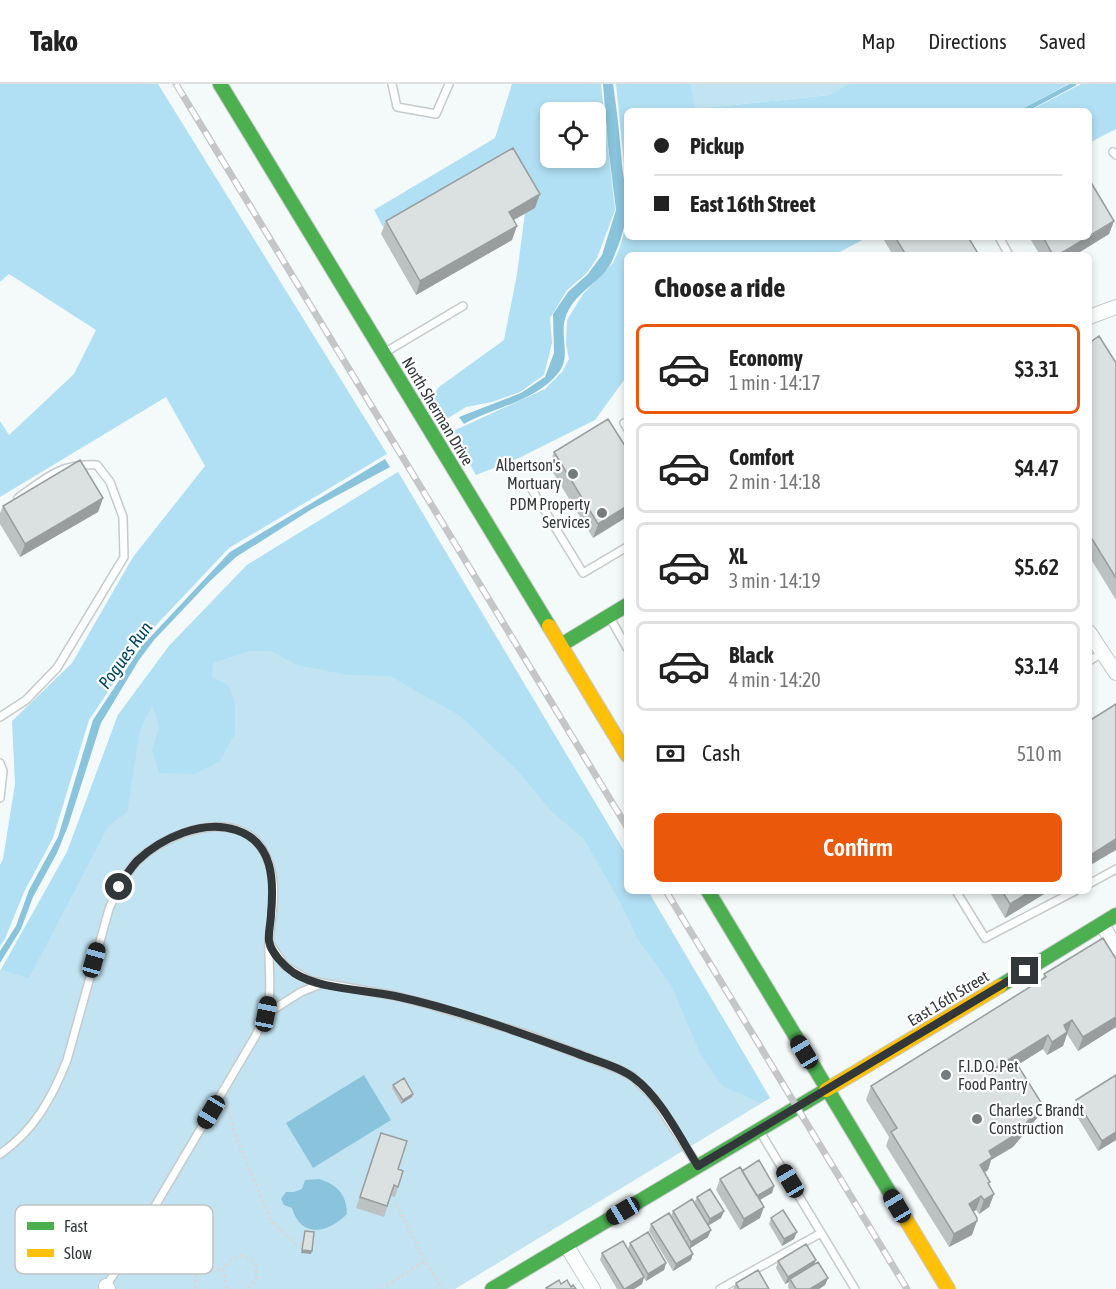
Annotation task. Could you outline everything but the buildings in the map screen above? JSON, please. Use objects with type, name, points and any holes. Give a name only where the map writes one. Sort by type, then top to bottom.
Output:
[{"type":"main road","name":"North Sherman Drive","points":[[220,84],[624,750]]},
{"type":"main road","points":[[561,645],[624,607]]},
{"type":"main road","points":[[710,894],[948,1289]]},
{"type":"main road","name":"East 16th Street","points":[[492,1289],[948,1018],[1116,915]]},
{"type":"street","points":[[1092,316],[1116,307]]},
{"type":"street","points":[[1092,637],[1116,673]]},
{"type":"street","points":[[1102,924],[1116,948]]},
{"type":"street","points":[[566,1245],[593,1289]]},
{"type":"lane","points":[[392,84],[397,107],[436,114],[448,84]]},
{"type":"lane","points":[[384,353],[463,306]]},
{"type":"lane","points":[[0,716],[26,700],[57,668],[124,557],[123,517],[110,482],[97,465],[78,464],[56,472],[9,504]]},
{"type":"lane","points":[[531,488],[583,573],[624,549]]},
{"type":"lane","points":[[609,616],[624,643]]},
{"type":"lane","points":[[1092,659],[1102,653]]},
{"type":"lane","points":[[0,763],[3,771],[0,798]]},
{"type":"lane","points":[[0,1154],[26,1132],[38,1118],[58,1083],[67,1060],[109,909],[129,870],[144,855],[169,838],[202,829],[224,827],[238,831],[253,839],[263,851],[274,884],[266,1014],[156,1205]]},
{"type":"lane","points":[[1092,882],[1116,868]]},
{"type":"lane","points":[[958,894],[985,938],[1069,894]]},
{"type":"lane","points":[[269,942],[285,966],[311,981],[396,996],[431,1005],[526,1034],[618,1069],[633,1077],[654,1098],[698,1166]]},
{"type":"lane","points":[[266,1014],[302,992],[323,983]]},
{"type":"lane","points":[[758,1129],[855,1289]]},
{"type":"lane","points":[[720,1289],[729,1287],[821,1233]]},
{"type":"lane","points":[[106,1288],[115,1274]]},
{"type":"path","points":[[223,1092],[236,1137],[271,1221],[295,1243],[302,1245]]},
{"type":"path","points":[[396,1204],[425,1261],[443,1289]]},
{"type":"path","points":[[227,1289],[224,1270],[231,1258],[237,1256],[248,1257],[256,1266],[256,1278],[248,1289]]},
{"type":"path","points":[[381,1289],[425,1261]]},
{"type":"path","points":[[213,1269],[224,1270]]},
{"type":"path","points":[[195,1289],[196,1275]]},
{"type":"shaded area","points":[[0,84],[158,84],[387,454],[229,548],[144,638],[89,720],[53,838],[24,892],[0,946],[0,865],[3,859],[15,784],[12,721],[72,663],[133,557],[205,466],[166,397],[0,497],[0,421],[9,435],[74,374],[96,330],[9,274],[0,282]]},
{"type":"shaded area","points":[[512,84],[601,84],[603,102],[540,102],[540,168],[606,168],[606,129],[615,210],[597,258],[587,273],[567,290],[550,318],[552,343],[544,375],[520,392],[492,402],[466,407],[445,420],[432,397],[439,387],[504,340],[517,274],[529,182],[482,171],[383,227],[374,210],[495,138]]},
{"type":"shaded area","points":[[603,84],[613,84],[624,180],[624,227],[616,251],[606,270],[580,295],[569,310],[564,326],[564,360],[559,372],[550,382],[527,397],[464,424],[459,417],[521,393],[545,377],[554,353],[553,314],[568,292],[588,274],[602,255],[616,210]]},
{"type":"shaded area","points":[[616,84],[691,84],[695,108],[624,108],[624,164]]},
{"type":"shaded area","points":[[691,84],[850,84],[829,95],[694,108]]},
{"type":"shaded area","points":[[849,84],[1068,84],[1024,108],[705,108],[829,95]]},
{"type":"shaded area","points":[[1081,84],[1116,84],[1116,129],[1092,141],[1092,108],[1035,108]]},
{"type":"shaded area","points":[[624,232],[624,240],[862,240],[840,252],[624,252],[624,380],[595,420],[519,458],[476,475],[451,432],[545,389],[562,372],[569,359],[566,344],[567,320],[583,294],[613,263]]},
{"type":"shaded area","points":[[385,459],[390,467],[312,509],[236,557],[154,640],[139,660],[101,723],[57,853],[33,897],[21,929],[0,963],[0,951],[16,926],[29,890],[58,837],[93,720],[141,647],[230,552]]},
{"type":"shaded area","points":[[398,472],[624,851],[624,894],[650,894],[770,1098],[455,1289],[0,1289],[0,971],[67,852],[118,715],[169,646],[247,565]]},
{"type":"shaded area","points":[[398,472],[624,851],[624,894],[650,894],[770,1098],[761,1103],[722,1086],[700,1053],[671,985],[637,938],[622,906],[584,839],[551,811],[518,771],[460,716],[390,676],[347,675],[297,665],[271,651],[249,651],[213,663],[212,677],[228,685],[235,703],[235,734],[220,761],[195,774],[159,773],[152,750],[159,728],[153,705],[140,730],[127,813],[109,825],[29,978],[1,970],[67,852],[118,715],[169,646],[247,565]]},
{"type":"shaded area","points":[[364,1075],[391,1120],[313,1168],[286,1123]]},
{"type":"shaded area","points":[[319,1179],[340,1191],[347,1207],[347,1214],[324,1229],[308,1229],[296,1218],[292,1208],[284,1205],[281,1199],[286,1192],[302,1189],[305,1180]]},
{"type":"waterway","points":[[1029,108],[1074,84]]},
{"type":"railway","points":[[176,84],[624,822]]},
{"type":"railway","points":[[668,894],[907,1289]]},
{"type":"traffic: fast","points":[[220,84],[549,626]]},
{"type":"traffic: fast","points":[[561,645],[624,607]]},
{"type":"traffic: fast","points":[[710,894],[905,1218]]},
{"type":"traffic: fast","points":[[1000,986],[1116,915]]},
{"type":"traffic: fast","points":[[492,1289],[826,1090]]},
{"type":"traffic: slow","points":[[549,626],[624,750]]},
{"type":"traffic: slow","points":[[826,1090],[1000,986]]},
{"type":"traffic: slow","points":[[905,1218],[948,1289]]},
{"type":"place","name":"Albertson's Mortuary","points":[[573,474]]},
{"type":"place","name":"PDM Property Services","points":[[602,513]]},
{"type":"place","name":"F.I.D.O. Pet Food Pantry","points":[[946,1075]]},
{"type":"place","name":"Charles C Brandt Construction","points":[[977,1119]]},
{"type":"route","points":[[119,887],[129,870],[137,862],[169,838],[209,828],[224,827],[238,831],[253,839],[263,851],[269,865],[274,884],[269,942],[285,966],[311,981],[396,996],[431,1005],[526,1034],[618,1069],[643,1085],[654,1098],[698,1166],[1025,971]]},
{"type":"water label","name":"Pogues Run","points":[[125,655]]}]
